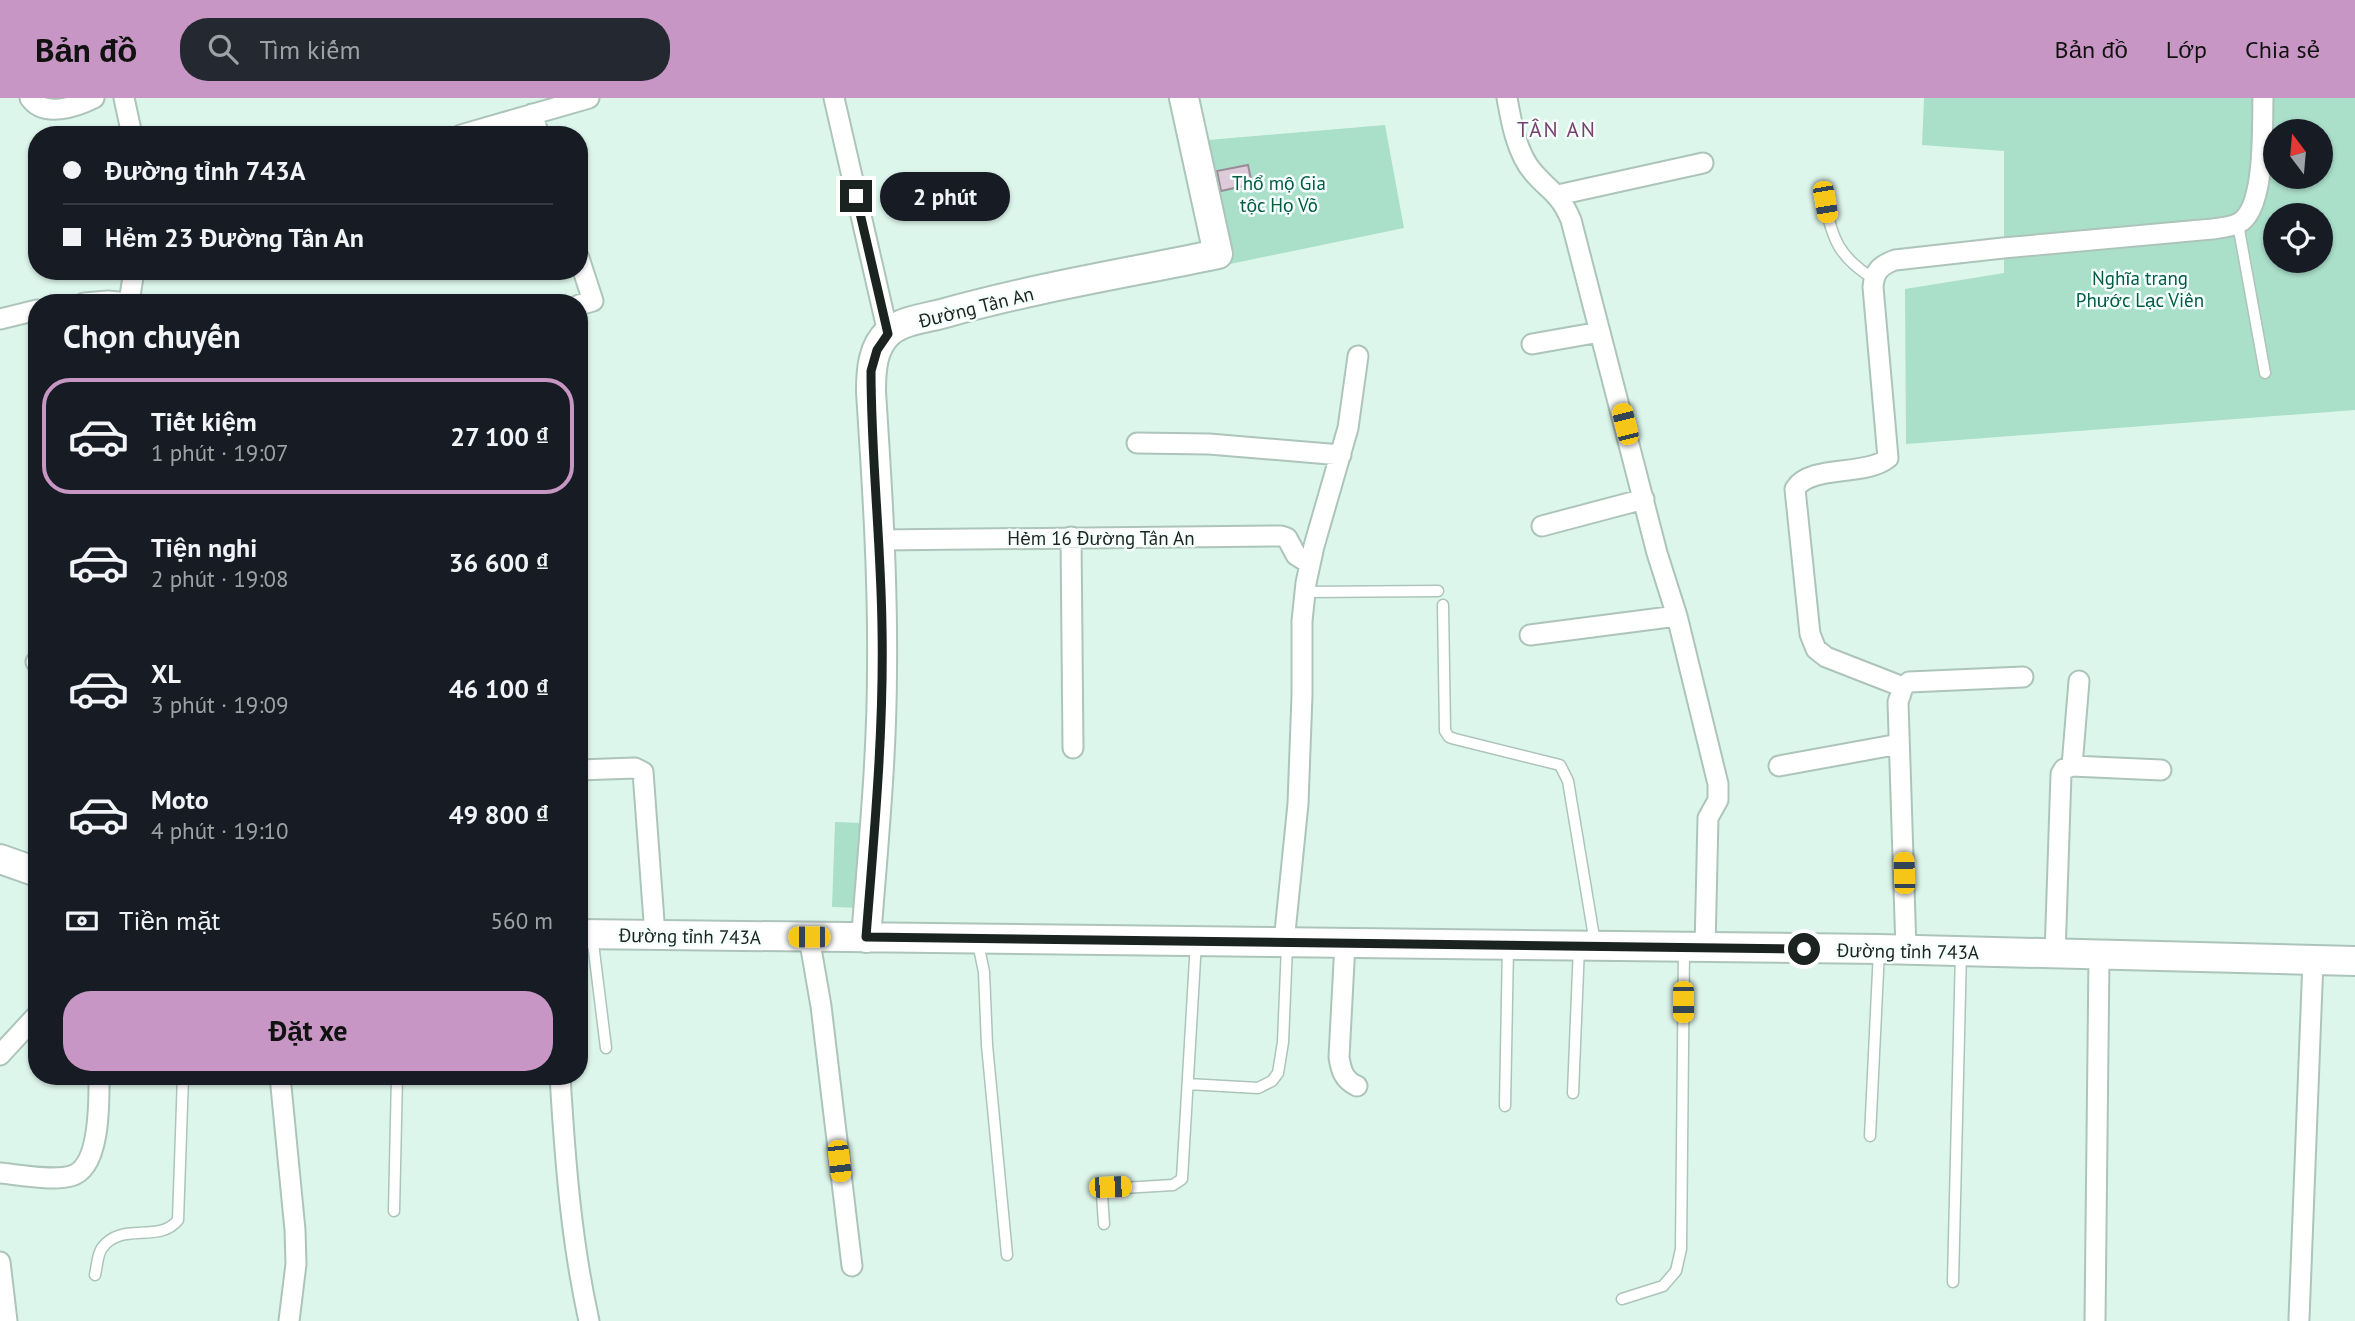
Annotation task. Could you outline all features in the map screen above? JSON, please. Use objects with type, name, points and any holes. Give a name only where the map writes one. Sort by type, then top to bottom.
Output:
[{"type":"main road","name":"Đường Tân An","points":[[888,334],[903,325],[957,309],[1219,254],[1184,98]]},
{"type":"main road","points":[[866,937],[881,716],[883,629],[871,371],[877,350],[888,334]]},
{"type":"main road","points":[[0,859],[28,869]]},
{"type":"main road","name":"Đường tỉnh 743A","points":[[588,934],[1893,950],[2355,961]]},
{"type":"street","points":[[30,98],[36,106],[50,111],[94,98]]},
{"type":"street","points":[[124,98],[130,126]]},
{"type":"street","points":[[491,126],[589,98]]},
{"type":"street","points":[[834,98],[888,334]]},
{"type":"street","points":[[1507,98],[1519,147],[1526,161],[1532,172],[1558,195],[1571,220],[1677,617],[1717,784],[1718,800],[1708,818],[1694,947]]},
{"type":"street","points":[[1903,687],[1826,657],[1815,649],[1810,635],[1795,489],[1799,482],[1813,476],[1869,467],[1888,458],[1874,279],[1883,264],[1895,260],[2212,229],[2238,223],[2250,213],[2256,199],[2262,147],[2263,98]]},
{"type":"street","points":[[532,114],[536,126]]},
{"type":"street","points":[[1558,195],[1703,163]]},
{"type":"street","points":[[586,280],[593,301],[588,302]]},
{"type":"street","points":[[0,319],[28,312]]},
{"type":"street","points":[[1532,344],[1600,332]]},
{"type":"street","points":[[1285,942],[1298,804],[1305,593],[1310,564],[1348,428],[1358,356]]},
{"type":"street","points":[[1137,443],[1209,444],[1341,455]]},
{"type":"street","points":[[1542,526],[1644,499]]},
{"type":"street","name":"Hẻm 16 Đường Tân An","points":[[879,540],[1281,536],[1287,538],[1296,555],[1310,564]]},
{"type":"street","points":[[1071,537],[1073,748]]},
{"type":"street","points":[[1530,635],[1677,617]]},
{"type":"street","points":[[1893,950],[1898,702],[1903,687],[1909,682],[2023,677]]},
{"type":"street","points":[[2072,766],[2079,681]]},
{"type":"street","points":[[1779,766],[1899,744]]},
{"type":"street","points":[[2055,955],[2061,774],[2064,769],[2072,766],[2161,770]]},
{"type":"street","points":[[588,770],[635,768],[643,772],[655,935]]},
{"type":"street","points":[[809,937],[821,1006],[852,1266]]},
{"type":"street","points":[[1345,943],[1339,1057],[1341,1070],[1348,1082],[1357,1086]]},
{"type":"street","points":[[2095,1321],[2099,956]]},
{"type":"street","points":[[2300,1319],[2313,960]]},
{"type":"street","points":[[0,1055],[28,1025]]},
{"type":"street","points":[[0,1174],[62,1178],[82,1172],[97,1132],[99,1085]]},
{"type":"street","points":[[281,1085],[295,1230],[296,1264],[289,1321]]},
{"type":"street","points":[[561,1085],[570,1210],[578,1273],[589,1321]]},
{"type":"street","points":[[0,1262],[7,1321]]},
{"type":"lane","points":[[1825,202],[1833,239],[1857,269],[1874,279]]},
{"type":"lane","points":[[2238,223],[2265,373]]},
{"type":"lane","points":[[1305,593],[1438,591]]},
{"type":"lane","points":[[1443,605],[1445,731],[1449,737],[1560,765],[1568,781],[1588,946],[1573,1093]]},
{"type":"lane","points":[[978,939],[984,972],[987,1045],[1007,1255]]},
{"type":"lane","points":[[1104,1224],[1102,1195],[1106,1189],[1173,1185],[1182,1179],[1196,942]]},
{"type":"lane","points":[[1188,1084],[1258,1088],[1272,1081],[1278,1073],[1283,1041],[1285,942]]},
{"type":"lane","points":[[588,945],[606,1048]]},
{"type":"lane","points":[[1505,1106],[1508,945]]},
{"type":"lane","points":[[1622,1299],[1663,1286],[1676,1271],[1681,1249],[1694,947]]},
{"type":"lane","points":[[1870,1136],[1893,950]]},
{"type":"lane","points":[[1953,1282],[1961,952]]},
{"type":"lane","points":[[95,1275],[101,1250],[111,1240],[127,1232],[164,1231],[172,1228],[178,1220],[183,1085]]},
{"type":"lane","points":[[394,1211],[397,1085]]},
{"type":"green space","name":"Nghĩa trang Phước Lạc Viên","points":[[1924,98],[2355,98],[2355,410],[1906,444],[1905,289],[2004,273],[2004,151],[1922,145]]},
{"type":"green space","name":"Thổ mộ Gia tộc Họ Võ","points":[[1385,125],[1404,228],[1230,264],[1208,140]]},
{"type":"green space","points":[[835,822],[864,823],[861,908],[832,907]]},
{"type":"building","points":[[1248,165],[1252,184],[1221,191],[1217,171]]},
{"type":"district","name":"TÂN AN","points":[[1557,130]]},
{"type":"route","points":[[856,196],[888,334],[881,341],[871,371],[883,629],[881,716],[866,937],[1804,949]]}]
